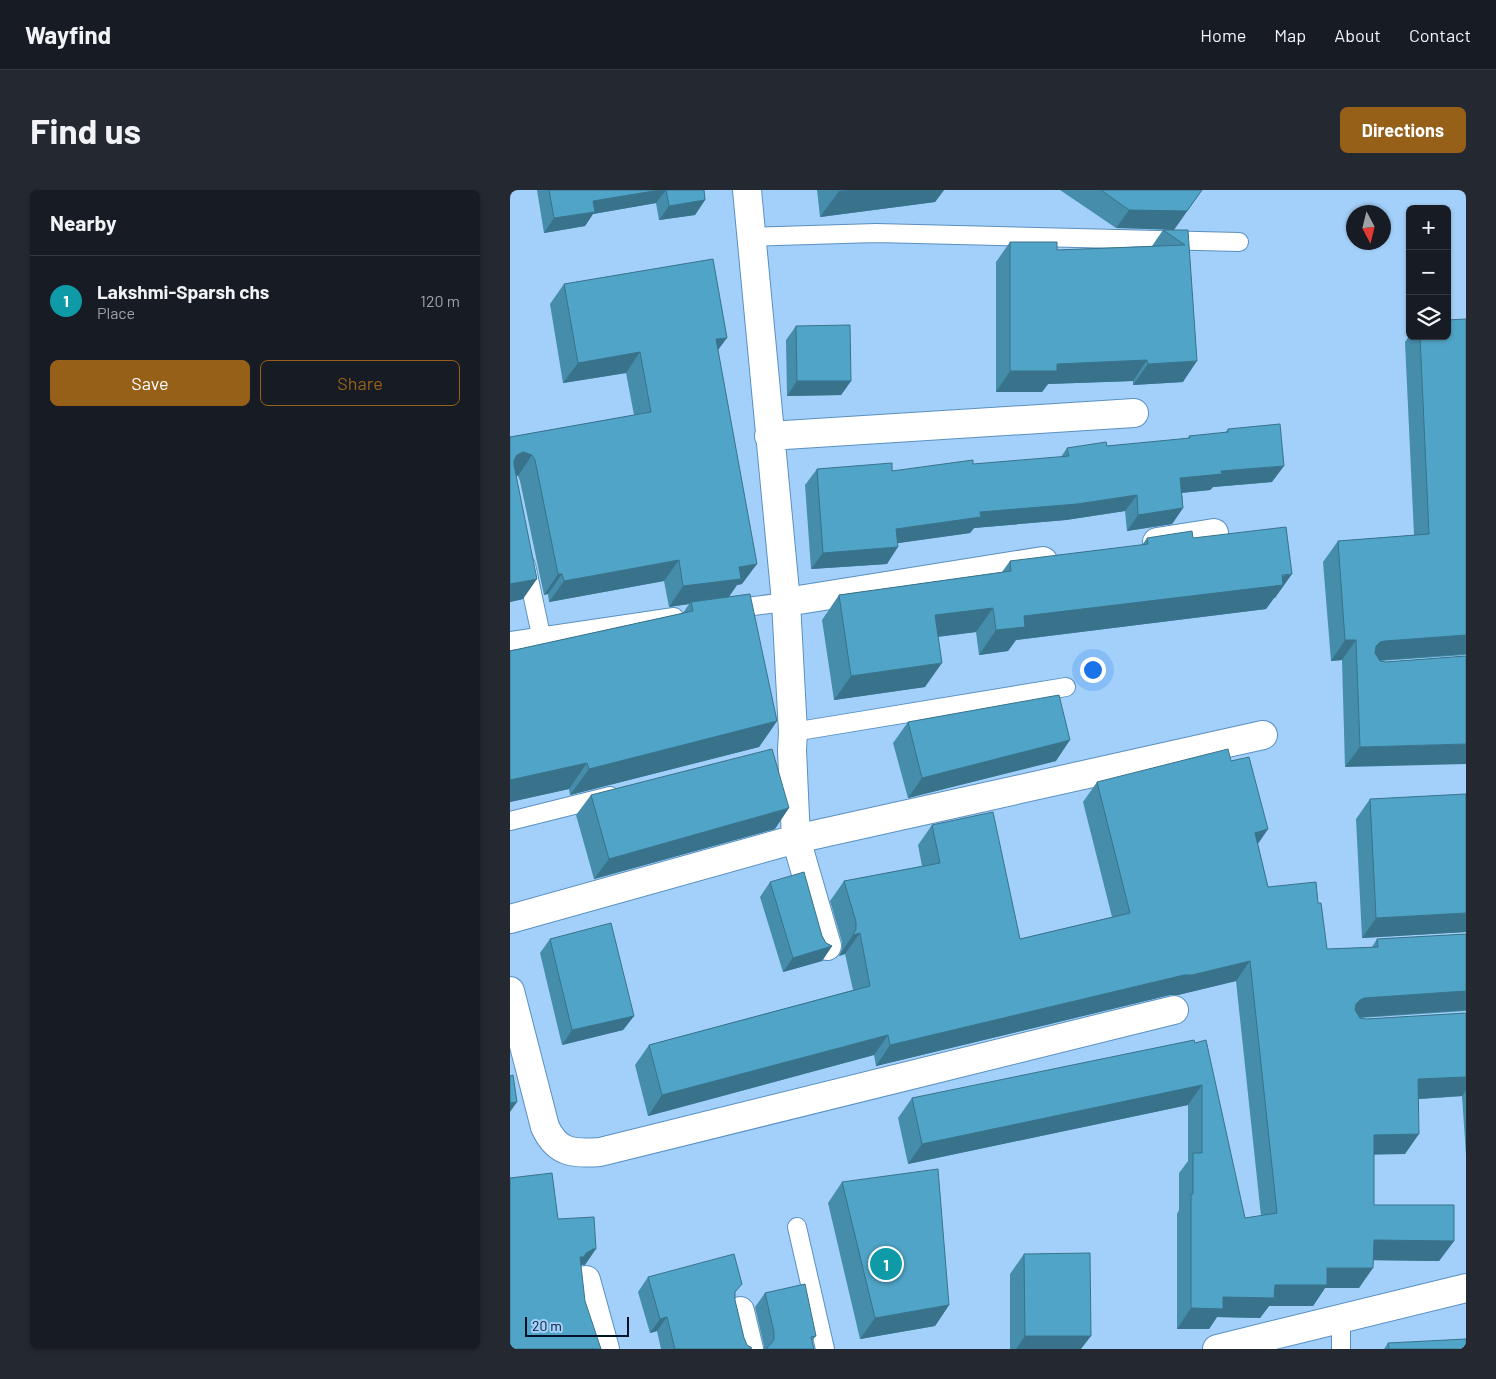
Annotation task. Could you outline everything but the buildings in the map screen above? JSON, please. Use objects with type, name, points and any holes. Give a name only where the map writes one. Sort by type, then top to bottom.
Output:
[{"type":"street","points":[[747,190],[786,602],[786,745],[796,840],[827,946]]},
{"type":"street","points":[[769,436],[1134,413]]},
{"type":"street","points":[[1136,546],[1214,533]]},
{"type":"street","points":[[786,602],[1068,556]]},
{"type":"street","points":[[510,918],[796,840],[1263,735]]},
{"type":"street","points":[[510,991],[545,1127],[551,1140],[564,1150],[582,1154],[600,1152],[1174,1010]]},
{"type":"street","points":[[586,1280],[605,1349]]},
{"type":"street","points":[[1218,1349],[1466,1288]]},
{"type":"street","points":[[740,1311],[750,1349]]},
{"type":"lane","points":[[750,237],[876,233],[1239,242]]},
{"type":"lane","points":[[523,549],[541,635]]},
{"type":"lane","points":[[710,612],[786,602]]},
{"type":"lane","points":[[510,641],[541,635],[690,615]]},
{"type":"lane","points":[[786,745],[1066,686]]},
{"type":"lane","points":[[510,821],[623,792]]},
{"type":"lane","points":[[797,1227],[825,1349]]},
{"type":"lane","points":[[1341,1319],[1341,1349]]},
{"type":"place","name":"Lakshmi-Sparsh chs","points":[[886,1264]]}]
